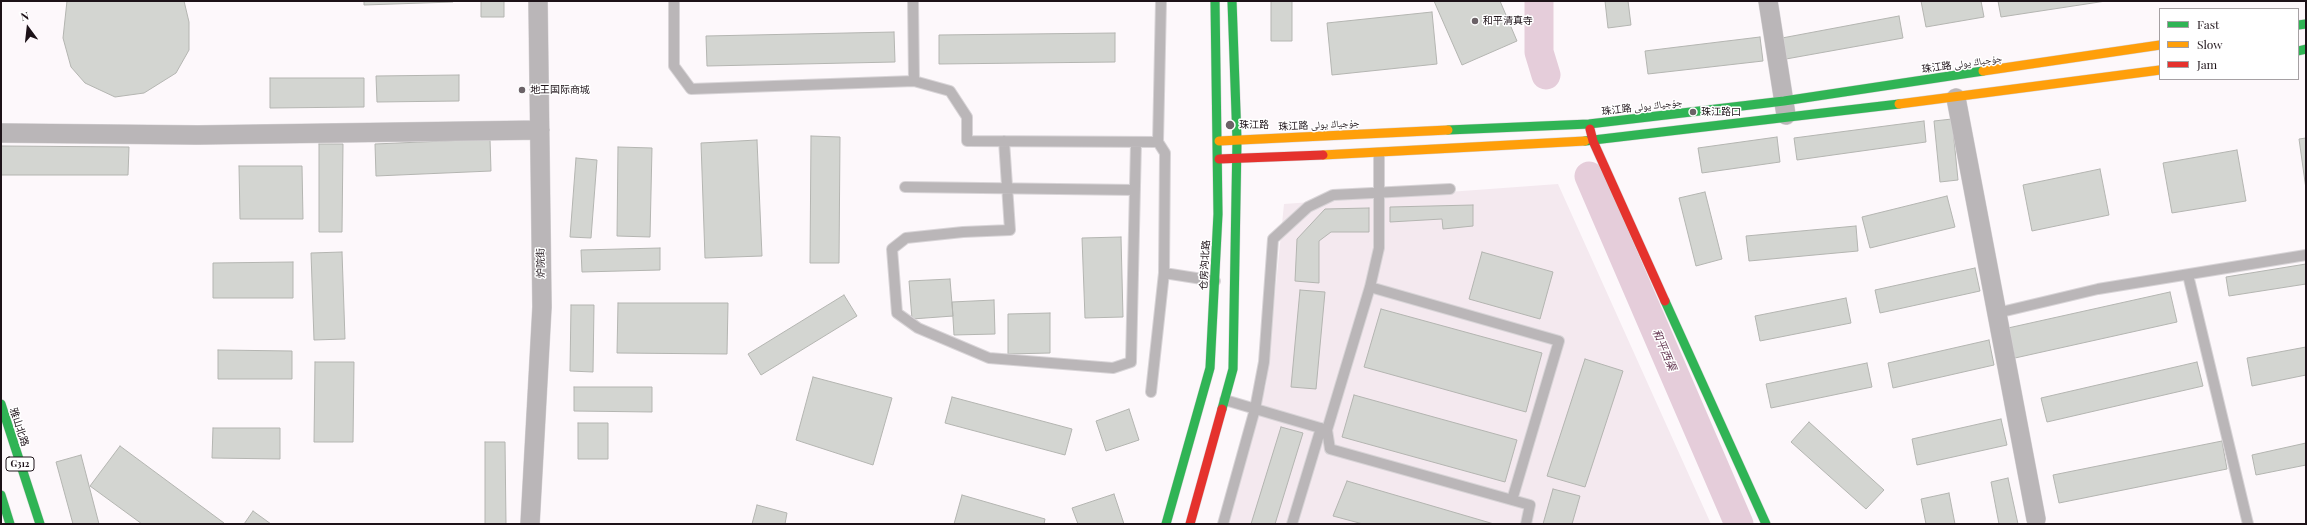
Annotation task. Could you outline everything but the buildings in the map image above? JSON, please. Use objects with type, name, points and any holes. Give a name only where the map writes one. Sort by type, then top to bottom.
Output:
[{"type":"street","name":"炉院街","points":[[530,524],[542,307],[538,1]]},
{"type":"street","name":"仓房沟北路","points":[[1166,524],[1210,368],[1218,214],[1215,1]]},
{"type":"street","points":[[1190,524],[1233,369],[1237,140],[1232,1]]},
{"type":"street","points":[[1768,1],[1785,109]]},
{"type":"street","name":"珠江路 جۇجياڭ يولى","points":[[1218,159],[1379,153],[1593,141],[2159,45]]},
{"type":"street","name":"珠江路 جۇجياڭ يولى","points":[[1218,141],[1589,124],[1956,98],[2159,70]]},
{"type":"street","points":[[1956,98],[2036,518]]},
{"type":"street","points":[[1589,124],[1593,141],[1766,524]]},
{"type":"street","points":[[1,133],[198,135],[540,130]]},
{"type":"street","name":"雅山北路","points":[[1,404],[40,524]]},
{"type":"street","points":[[1,495],[10,524]]},
{"type":"lane","points":[[674,1],[674,66],[691,89],[914,81],[950,91],[968,117],[967,141],[1158,142]]},
{"type":"lane","points":[[913,1],[914,81]]},
{"type":"lane","points":[[1151,392],[1164,273],[1165,153],[1158,142],[1161,1]]},
{"type":"lane","points":[[1004,141],[1010,230],[963,232],[906,238],[892,249],[897,313],[918,328],[989,358],[1113,368],[1131,362],[1136,142]]},
{"type":"lane","points":[[1292,524],[1370,287],[1379,248],[1379,153]]},
{"type":"lane","points":[[905,187],[1135,190]]},
{"type":"lane","points":[[1223,524],[1256,408],[1264,362],[1273,239],[1308,207],[1333,195],[1379,194],[1450,189]]},
{"type":"lane","points":[[1996,313],[2098,289],[2306,255]]},
{"type":"lane","points":[[1164,273],[1215,281]]},
{"type":"lane","points":[[2188,274],[2248,524]]},
{"type":"lane","points":[[1370,287],[1559,341],[1512,500]]},
{"type":"lane","points":[[1225,400],[1324,429]]},
{"type":"lane","points":[[1324,429],[1330,449],[1530,505],[1526,524]]},
{"type":"shaded area","points":[[1558,184],[1711,524],[1222,524],[1266,385],[1284,204]]},
{"type":"waterway","name":"和平西渠","points":[[1539,1],[1539,52],[1546,75]]},
{"type":"waterway","name":"和平西渠","points":[[1589,176],[1739,524]]},
{"type":"traffic: fast","points":[[1166,524],[1210,368],[1218,214],[1215,1]]},
{"type":"traffic: fast","points":[[1222,409],[1233,369],[1237,140],[1232,1]]},
{"type":"traffic: fast","points":[[2299,25],[2306,24]]},
{"type":"traffic: fast","points":[[2299,51],[2306,49]]},
{"type":"traffic: fast","points":[[1448,130],[1589,124],[1784,101],[1983,71]]},
{"type":"traffic: fast","points":[[1585,141],[1899,104]]},
{"type":"traffic: fast","points":[[1665,301],[1766,524]]},
{"type":"traffic: fast","points":[[1,404],[40,524]]},
{"type":"traffic: fast","points":[[1,495],[10,524]]},
{"type":"traffic: slow","points":[[1983,71],[2159,45]]},
{"type":"traffic: slow","points":[[1899,104],[2159,70]]},
{"type":"traffic: slow","points":[[1219,141],[1448,130]]},
{"type":"traffic: slow","points":[[1323,155],[1585,141]]},
{"type":"traffic: jam","points":[[1590,129],[1593,141],[1665,301]]},
{"type":"traffic: jam","points":[[1219,159],[1323,155]]},
{"type":"traffic: jam","points":[[1190,524],[1222,409]]},
{"type":"place","name":"和平清真寺","points":[[1475,21]]},
{"type":"place","name":"地王国际商城","points":[[522,90]]},
{"type":"place","name":"珠江路口","points":[[1693,112]]},
{"type":"place","name":"珠江路","points":[[1230,125]]}]
